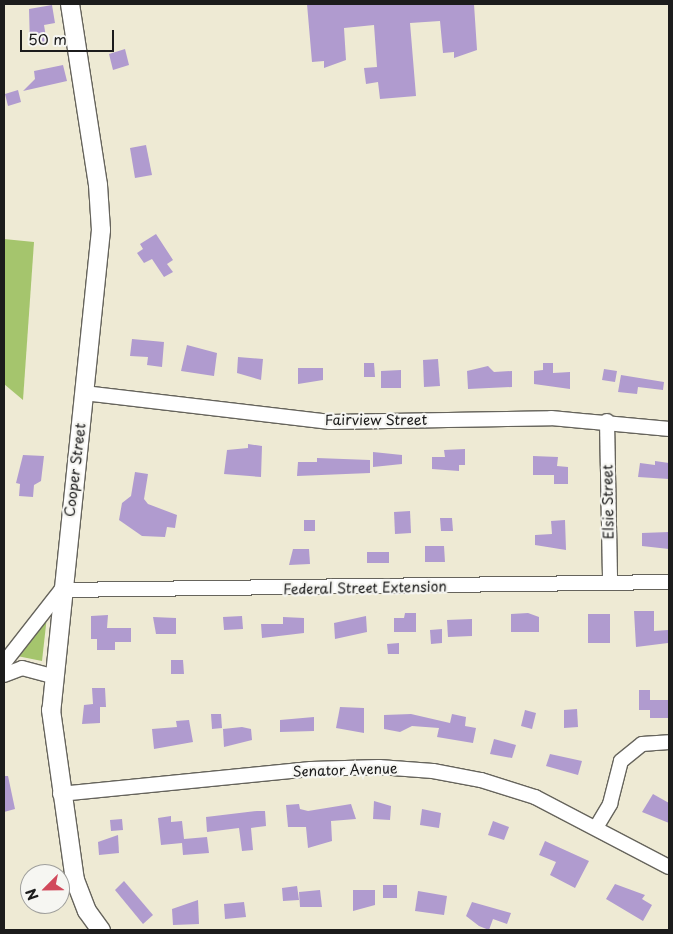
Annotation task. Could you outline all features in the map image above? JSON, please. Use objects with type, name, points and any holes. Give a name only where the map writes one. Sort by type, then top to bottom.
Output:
[{"type":"street","name":"Cooper Street","points":[[70,4],[101,214],[84,394],[51,676],[52,737],[75,880],[87,911],[101,930]]},
{"type":"street","name":"Fairview Street","points":[[84,394],[347,423],[508,418],[607,421],[669,430]]},
{"type":"street","name":"Elsie Street","points":[[607,421],[610,583]]},
{"type":"street","name":"Federal Street Extension","points":[[61,590],[669,582]]},
{"type":"street","points":[[4,663],[61,590]]},
{"type":"street","points":[[4,675],[22,668],[51,676]]},
{"type":"street","points":[[597,826],[610,804],[621,761],[638,746],[669,742]]},
{"type":"street","name":"Senator Avenue","points":[[60,794],[311,769],[397,768],[499,785],[597,826],[669,867]]},
{"type":"green space","points":[[4,239],[34,242],[23,400],[4,384]]},
{"type":"green space","points":[[47,616],[42,661],[17,656]]},
{"type":"building","points":[[307,4],[474,4],[477,50],[454,58],[454,52],[443,53],[440,21],[410,23],[416,96],[380,99],[378,82],[366,84],[364,68],[377,67],[374,25],[344,28],[346,60],[324,68],[324,61],[312,62]]},
{"type":"building","points":[[52,5],[55,23],[44,25],[47,43],[30,46],[29,9]]},
{"type":"building","points":[[125,49],[129,65],[113,70],[109,54]]},
{"type":"building","points":[[63,65],[67,81],[23,91],[35,79],[34,71]]},
{"type":"building","points":[[18,90],[21,102],[8,106],[5,94]]},
{"type":"building","points":[[146,145],[152,175],[135,178],[130,148]]},
{"type":"building","points":[[156,234],[173,260],[167,264],[173,272],[164,277],[152,259],[144,263],[137,253],[143,249],[140,244]]},
{"type":"building","points":[[132,339],[164,342],[162,367],[147,365],[148,357],[130,356]]},
{"type":"building","points":[[187,345],[217,353],[214,376],[181,371]]},
{"type":"building","points":[[238,357],[263,359],[261,380],[237,373]]},
{"type":"building","points":[[438,359],[440,386],[424,387],[423,360]]},
{"type":"building","points":[[364,363],[374,363],[375,377],[364,377]]},
{"type":"building","points":[[543,363],[553,363],[553,373],[570,372],[570,389],[534,384],[534,371],[543,370]]},
{"type":"building","points":[[488,366],[494,372],[512,371],[512,387],[468,389],[467,371]]},
{"type":"building","points":[[298,368],[323,368],[323,380],[298,384]]},
{"type":"building","points":[[604,369],[617,371],[615,382],[602,380]]},
{"type":"building","points":[[401,370],[401,388],[381,388],[381,371]]},
{"type":"building","points":[[621,375],[664,382],[663,390],[638,387],[637,394],[618,392]]},
{"type":"building","points":[[248,444],[262,446],[261,477],[224,474],[227,450],[248,448]]},
{"type":"building","points":[[465,449],[465,465],[459,465],[459,471],[432,469],[432,457],[445,457],[444,450]]},
{"type":"building","points":[[373,452],[402,455],[402,464],[373,467]]},
{"type":"building","points":[[23,455],[44,456],[41,481],[34,485],[33,497],[19,496],[20,484],[16,483]]},
{"type":"building","points":[[533,456],[558,457],[557,466],[568,467],[568,484],[554,484],[554,475],[533,475]]},
{"type":"building","points":[[317,458],[370,460],[370,473],[297,476],[298,462],[317,462]]},
{"type":"building","points":[[655,461],[669,463],[669,479],[638,477],[640,463],[655,465]]},
{"type":"building","points":[[135,472],[148,474],[144,499],[148,504],[177,515],[175,528],[167,527],[165,537],[142,536],[119,520],[122,503],[131,496]]},
{"type":"building","points":[[410,511],[411,533],[395,534],[394,512]]},
{"type":"building","points":[[440,518],[452,518],[453,531],[441,531]]},
{"type":"building","points":[[304,520],[315,520],[315,531],[304,531]]},
{"type":"building","points":[[565,520],[566,550],[535,545],[535,535],[552,534],[551,521]]},
{"type":"building","points":[[669,532],[669,549],[642,546],[642,533]]},
{"type":"building","points":[[425,546],[444,546],[445,562],[425,562]]},
{"type":"building","points":[[293,549],[309,549],[310,564],[289,565]]},
{"type":"building","points":[[367,552],[389,552],[389,563],[367,563]]},
{"type":"building","points":[[634,611],[654,611],[654,631],[668,630],[668,643],[636,647]]},
{"type":"building","points":[[405,613],[416,613],[416,632],[394,632],[394,618],[404,618]]},
{"type":"building","points":[[528,613],[539,617],[539,632],[511,632],[511,614]]},
{"type":"building","points":[[588,614],[610,614],[610,643],[588,643]]},
{"type":"building","points":[[108,615],[107,628],[131,628],[131,642],[115,642],[115,650],[97,650],[97,639],[91,639],[91,616]]},
{"type":"building","points":[[242,616],[243,629],[224,630],[223,617]]},
{"type":"building","points":[[366,616],[367,632],[335,639],[334,623]]},
{"type":"building","points":[[153,617],[176,618],[176,634],[156,634]]},
{"type":"building","points":[[283,617],[304,618],[304,633],[262,638],[261,624],[283,624]]},
{"type":"building","points":[[472,619],[472,636],[448,637],[447,620]]},
{"type":"building","points":[[442,629],[442,643],[431,644],[430,630]]},
{"type":"building","points":[[399,643],[399,654],[388,654],[387,644]]},
{"type":"building","points":[[171,660],[183,660],[184,674],[171,674]]},
{"type":"building","points":[[92,688],[105,688],[106,707],[100,707],[100,723],[82,724],[84,705],[93,704]]},
{"type":"building","points":[[639,690],[650,690],[650,700],[669,700],[669,718],[650,718],[650,710],[639,710]]},
{"type":"building","points":[[340,707],[364,708],[364,733],[336,728]]},
{"type":"building","points":[[577,709],[578,727],[564,728],[564,710]]},
{"type":"building","points":[[525,710],[536,713],[532,729],[521,726]]},
{"type":"building","points":[[211,714],[221,714],[222,728],[212,729]]},
{"type":"building","points":[[411,714],[450,723],[452,714],[466,717],[465,726],[476,728],[473,743],[437,737],[439,728],[412,726],[400,732],[384,729],[384,715]]},
{"type":"building","points":[[314,717],[314,731],[280,732],[280,720]]},
{"type":"building","points":[[189,720],[193,742],[154,749],[152,729],[177,727],[176,721]]},
{"type":"building","points":[[242,727],[251,729],[252,740],[224,747],[223,729]]},
{"type":"building","points":[[494,739],[516,745],[512,758],[490,754]]},
{"type":"building","points":[[550,754],[582,761],[578,775],[546,766]]},
{"type":"building","points":[[4,776],[8,776],[15,809],[4,812]]},
{"type":"building","points":[[653,794],[669,803],[669,823],[642,812]]},
{"type":"building","points":[[374,801],[391,806],[390,820],[373,819]]},
{"type":"building","points":[[299,804],[300,809],[308,811],[351,804],[356,819],[331,821],[332,841],[308,848],[306,827],[288,827],[286,805]]},
{"type":"building","points":[[422,809],[441,813],[439,828],[420,825]]},
{"type":"building","points":[[265,811],[266,826],[251,828],[253,850],[242,851],[239,828],[207,832],[206,817]]},
{"type":"building","points":[[171,816],[171,822],[182,821],[184,839],[207,837],[209,853],[183,855],[182,843],[161,845],[158,818]]},
{"type":"building","points":[[122,819],[123,830],[111,831],[110,820]]},
{"type":"building","points":[[493,821],[509,827],[504,840],[488,835]]},
{"type":"building","points":[[118,835],[119,853],[99,855],[98,842]]},
{"type":"building","points":[[545,841],[589,861],[575,888],[550,875],[556,862],[539,855]]},
{"type":"building","points":[[124,881],[153,915],[143,924],[115,890]]},
{"type":"building","points":[[615,884],[645,895],[642,899],[652,905],[643,921],[606,899]]},
{"type":"building","points":[[383,885],[397,885],[397,898],[383,898]]},
{"type":"building","points":[[297,886],[299,900],[283,901],[282,888]]},
{"type":"building","points":[[320,890],[322,907],[300,907],[299,892]]},
{"type":"building","points":[[353,890],[375,890],[375,905],[353,911]]},
{"type":"building","points":[[418,891],[447,896],[444,915],[415,911]]},
{"type":"building","points":[[198,900],[199,924],[173,925],[172,909]]},
{"type":"building","points":[[244,902],[246,917],[225,919],[224,904]]},
{"type":"building","points":[[472,902],[511,913],[507,924],[493,919],[489,930],[479,926],[466,916]]}]
